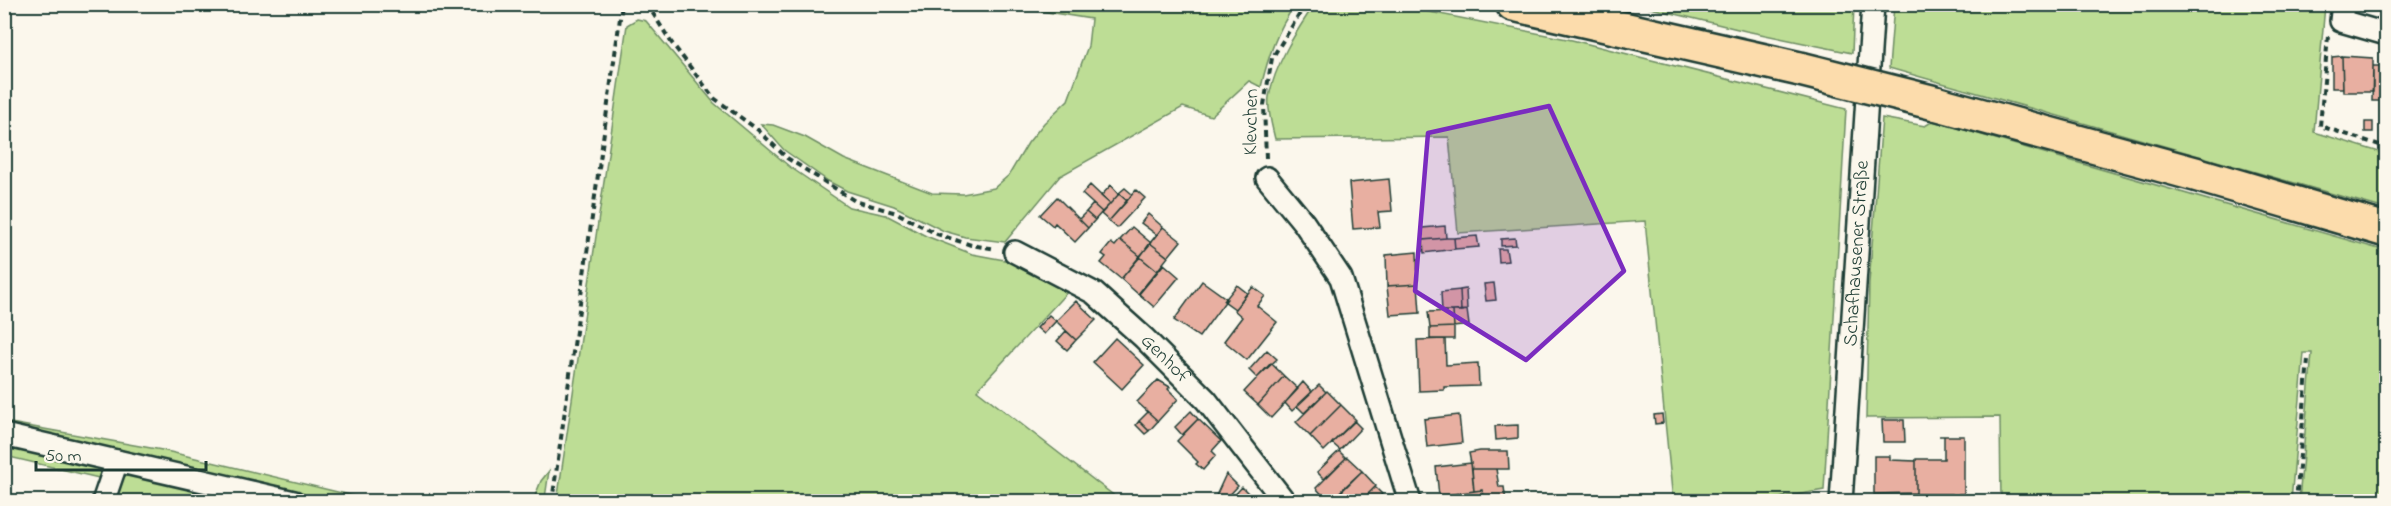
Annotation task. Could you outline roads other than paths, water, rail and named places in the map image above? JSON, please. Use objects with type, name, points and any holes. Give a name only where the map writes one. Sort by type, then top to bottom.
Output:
[{"type":"main road","points":[[1513,4],[1800,69],[1935,103],[2195,174],[2386,230]]},
{"type":"street","name":"Schafhausener Straße","points":[[1841,501],[1873,4]]},
{"type":"street","points":[[2338,17],[2386,34]]},
{"type":"street","points":[[1267,178],[1304,223],[1341,278],[1410,501]]},
{"type":"street","name":"Genhof","points":[[1015,252],[1094,293],[1144,338],[1206,400],[1285,501]]},
{"type":"street","points":[[4,435],[294,501]]},
{"type":"street","points":[[103,501],[117,461]]}]
